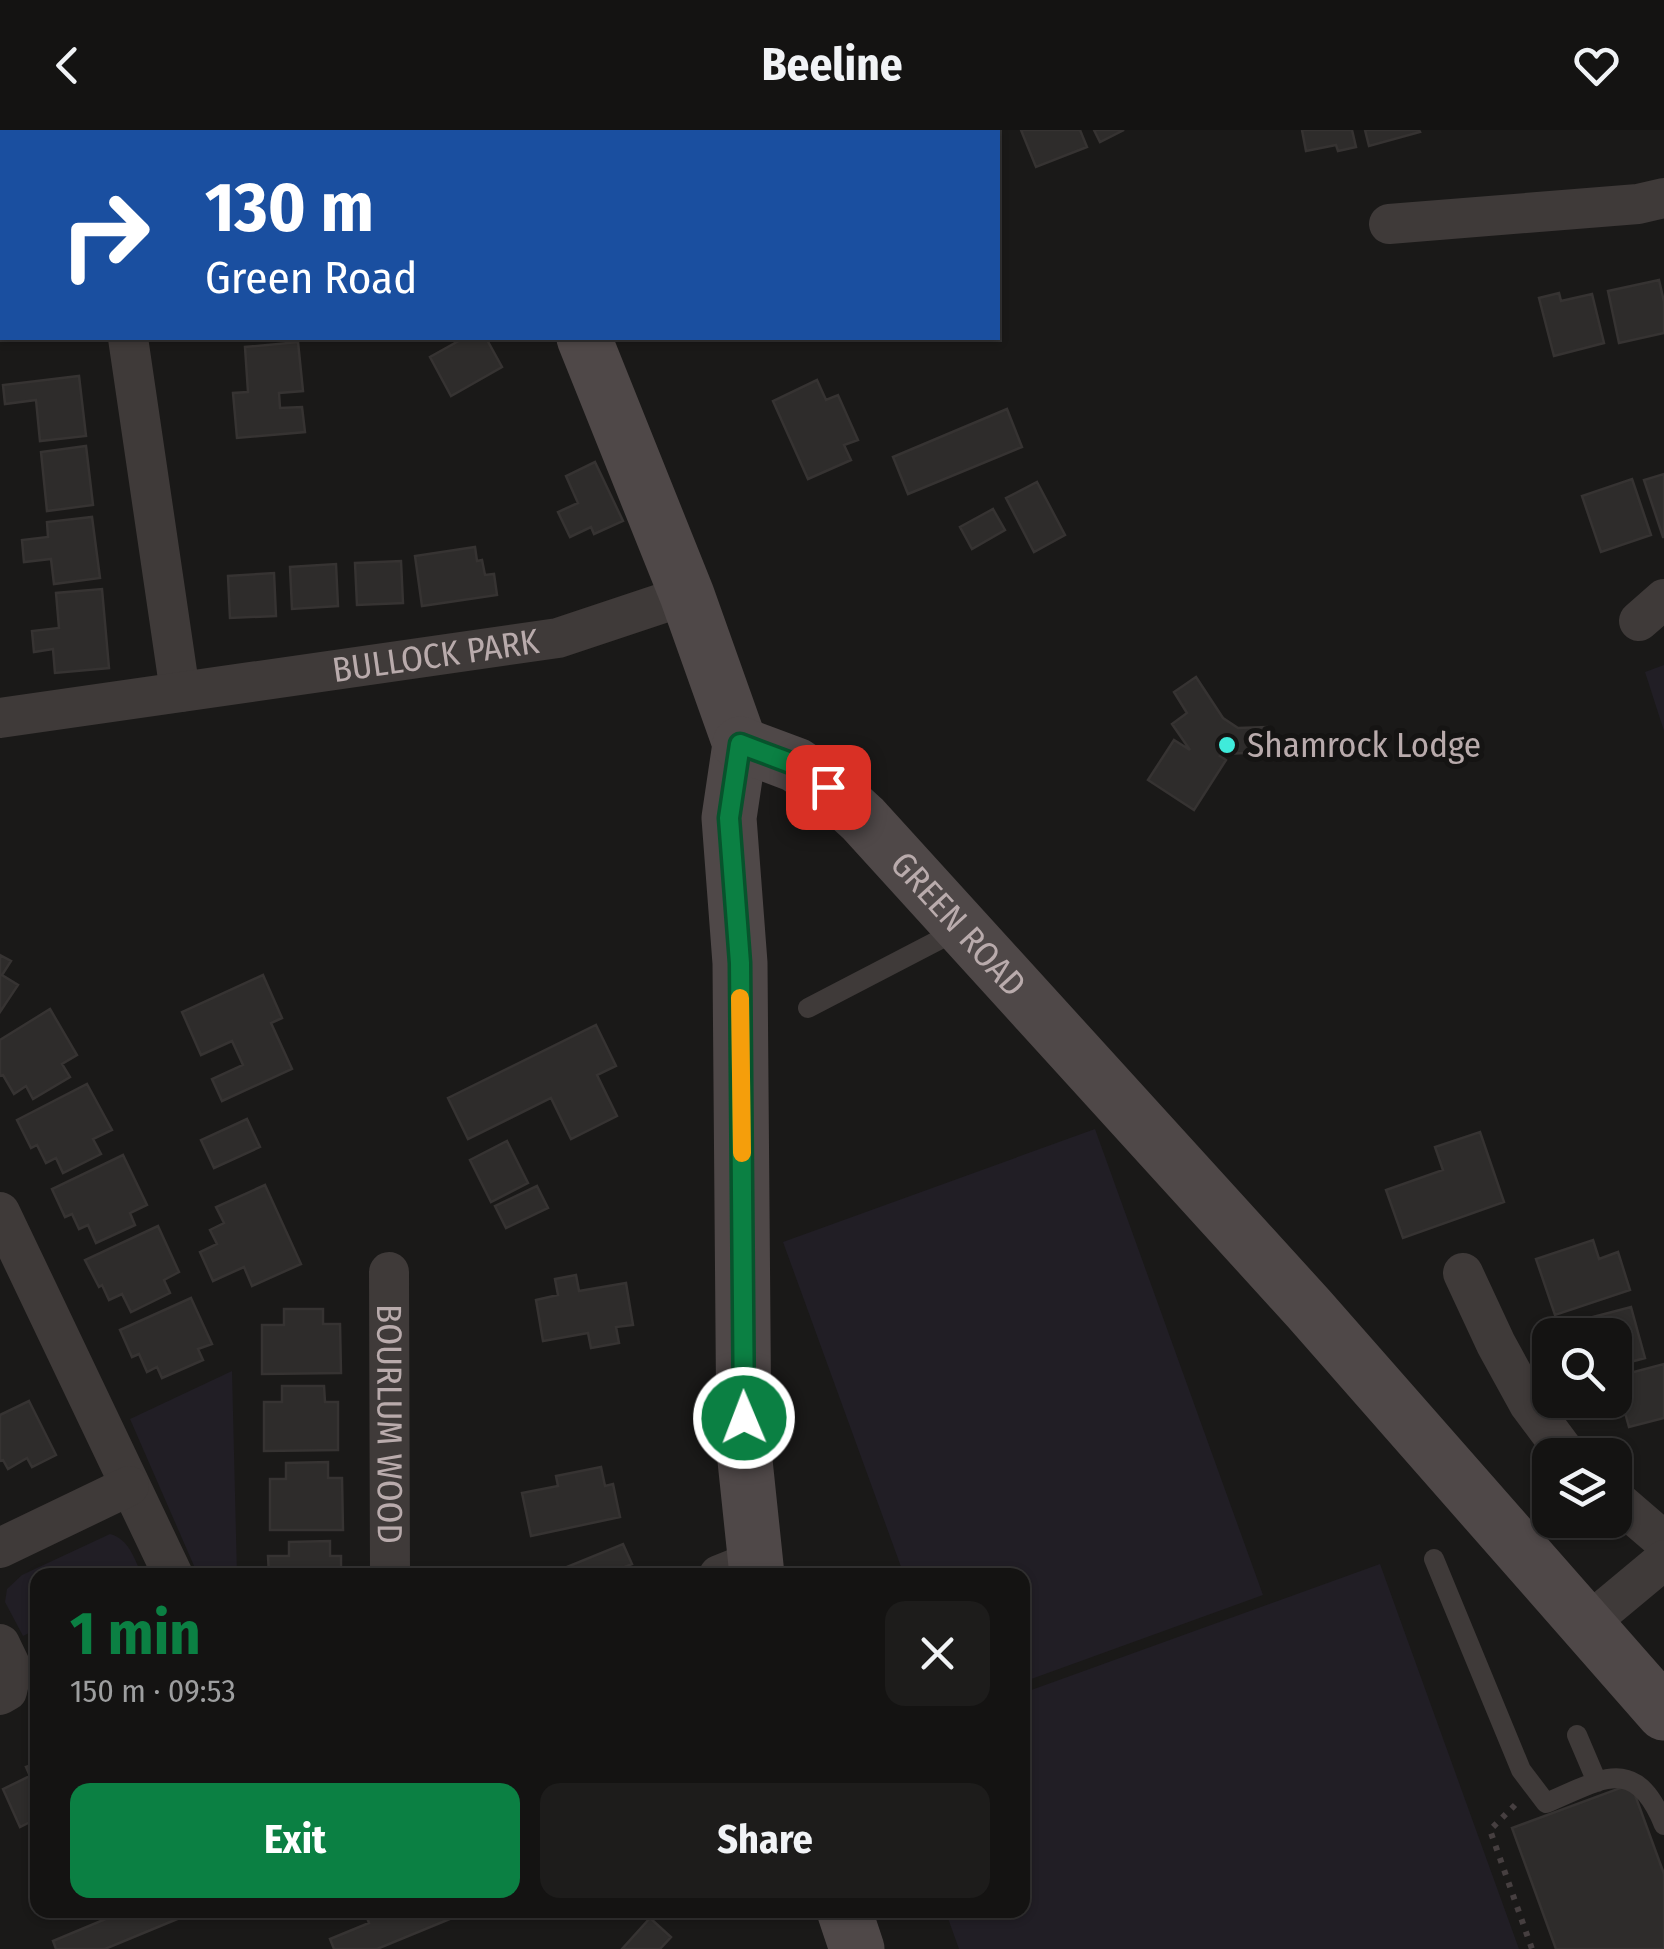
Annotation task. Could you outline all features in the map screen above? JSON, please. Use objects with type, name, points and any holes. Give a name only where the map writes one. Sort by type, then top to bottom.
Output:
[{"type":"street","points":[[1388,224],[1638,204],[1664,198]]},
{"type":"street","points":[[128,340],[180,692]]},
{"type":"street","points":[[585,340],[687,595],[740,744],[729,818],[740,963],[743,1568]]},
{"type":"street","name":"BULLOCK PARK","points":[[0,718],[558,638],[687,595]]},
{"type":"street","name":"GREEN ROAD","points":[[740,744],[796,765],[863,819],[1309,1309],[1664,1714]]},
{"type":"street","points":[[0,1212],[170,1568]]},
{"type":"street","name":"BOURLUM WOOD","points":[[390,1272],[390,1568]]},
{"type":"street","points":[[1462,1274],[1529,1404],[1554,1438]]},
{"type":"street","points":[[0,1548],[129,1486]]},
{"type":"street","points":[[1632,1514],[1664,1542]]},
{"type":"street","points":[[1586,1625],[1664,1560]]},
{"type":"street","points":[[0,1644],[12,1669],[7,1691],[0,1695]]},
{"type":"street","points":[[846,1918],[856,1949]]},
{"type":"lane","points":[[808,1008],[962,928]]},
{"type":"lane","points":[[1434,1559],[1522,1770],[1546,1802],[1610,1776],[1628,1778],[1656,1804],[1664,1825]]},
{"type":"lane","points":[[1578,1736],[1598,1782]]},
{"type":"path","points":[[1532,1949],[1490,1830],[1534,1787]]},
{"type":"shaded area","points":[[1664,665],[1664,731],[1645,672]]},
{"type":"shaded area","points":[[1095,1129],[1263,1595],[1030,1679],[1030,1568],[901,1568],[783,1242]]},
{"type":"shaded area","points":[[232,1371],[237,1568],[195,1568],[130,1419]]},
{"type":"shaded area","points":[[110,1534],[126,1545],[139,1568],[37,1568]]},
{"type":"shaded area","points":[[1380,1564],[1519,1949],[959,1949],[948,1918],[1030,1918],[1030,1690]]},
{"type":"shaded area","points":[[30,1571],[30,1632],[23,1636],[5,1602],[7,1589]]},
{"type":"building","points":[[1021,130],[1080,130],[1087,147],[1036,167]]},
{"type":"building","points":[[1094,130],[1124,130],[1100,142]]},
{"type":"building","points":[[1302,130],[1352,130],[1356,147],[1338,151],[1336,145],[1306,151]]},
{"type":"building","points":[[1365,130],[1419,130],[1420,132],[1369,146]]},
{"type":"building","points":[[1659,280],[1664,333],[1619,343],[1608,291]]},
{"type":"building","points":[[1559,293],[1561,301],[1592,294],[1604,343],[1554,356],[1539,298]]},
{"type":"building","points":[[460,340],[487,340],[502,367],[451,396],[430,357]]},
{"type":"building","points":[[298,342],[303,391],[279,393],[280,408],[302,407],[305,432],[237,438],[233,393],[248,392],[245,347]]},
{"type":"building","points":[[79,376],[86,436],[40,441],[36,400],[5,404],[3,385]]},
{"type":"building","points":[[817,380],[826,400],[838,395],[858,440],[844,445],[851,460],[808,479],[773,401]]},
{"type":"building","points":[[1007,409],[1022,447],[908,494],[893,457]]},
{"type":"building","points":[[86,446],[93,505],[47,511],[41,452]]},
{"type":"building","points":[[595,462],[623,521],[594,534],[591,527],[570,537],[558,512],[578,503],[566,476]]},
{"type":"building","points":[[1664,474],[1664,537],[1663,537],[1644,480]]},
{"type":"building","points":[[1632,479],[1651,535],[1601,552],[1582,496]]},
{"type":"building","points":[[1037,482],[1065,535],[1034,552],[1006,498]]},
{"type":"building","points":[[993,509],[1005,530],[972,549],[960,527]]},
{"type":"building","points":[[92,517],[100,578],[54,584],[51,559],[24,562],[22,540],[48,537],[47,522]]},
{"type":"building","points":[[475,547],[485,575],[494,574],[497,595],[422,606],[415,556]]},
{"type":"building","points":[[401,561],[403,603],[357,605],[355,563]]},
{"type":"building","points":[[336,564],[338,606],[292,609],[290,567]]},
{"type":"building","points":[[274,573],[276,616],[230,618],[228,576]]},
{"type":"building","points":[[102,589],[109,668],[55,673],[53,649],[34,652],[32,631],[59,628],[56,593]]},
{"type":"building","name":"Shamrock Lodge","points":[[1196,677],[1223,718],[1238,728],[1267,727],[1268,752],[1222,754],[1226,760],[1194,810],[1148,780],[1174,740],[1190,750],[1172,724],[1187,713],[1174,692]]},
{"type":"building","points":[[0,955],[11,961],[2,975],[18,985],[0,1012]]},
{"type":"building","points":[[263,975],[282,1018],[271,1023],[292,1069],[222,1101],[212,1079],[243,1065],[232,1041],[201,1055],[182,1012]]},
{"type":"building","points":[[50,1009],[77,1055],[62,1064],[70,1077],[33,1099],[26,1086],[14,1094],[0,1076],[0,1040]]},
{"type":"building","points":[[596,1025],[616,1066],[597,1075],[617,1116],[571,1139],[551,1098],[468,1139],[448,1098]]},
{"type":"building","points":[[87,1084],[112,1130],[93,1139],[101,1154],[63,1173],[56,1158],[46,1163],[37,1145],[31,1148],[17,1120]]},
{"type":"building","points":[[247,1119],[260,1147],[214,1168],[201,1140]]},
{"type":"building","points":[[1480,1132],[1504,1202],[1403,1238],[1386,1190],[1443,1170],[1435,1147]]},
{"type":"building","points":[[507,1141],[528,1183],[491,1202],[470,1160]]},
{"type":"building","points":[[123,1155],[147,1205],[130,1213],[135,1225],[96,1243],[88,1225],[79,1229],[72,1214],[65,1217],[52,1189]]},
{"type":"building","points":[[265,1185],[301,1264],[252,1286],[244,1267],[213,1281],[200,1252],[217,1244],[210,1230],[224,1223],[216,1207]]},
{"type":"building","points":[[537,1186],[548,1208],[506,1228],[495,1206]]},
{"type":"building","points":[[158,1226],[179,1272],[164,1280],[170,1293],[131,1312],[122,1294],[109,1300],[85,1260]]},
{"type":"building","points":[[1593,1240],[1599,1259],[1618,1252],[1630,1290],[1555,1315],[1536,1259]]},
{"type":"building","points":[[576,1275],[579,1291],[626,1283],[633,1325],[616,1327],[619,1343],[591,1348],[588,1333],[543,1341],[536,1300],[558,1295],[555,1279]]},
{"type":"building","points":[[191,1298],[212,1344],[198,1349],[203,1360],[162,1378],[157,1367],[147,1372],[139,1354],[132,1357],[120,1330]]},
{"type":"building","points":[[1631,1307],[1645,1358],[1632,1361],[1632,1318],[1589,1318]]},
{"type":"building","points":[[284,1309],[323,1309],[323,1324],[340,1324],[341,1373],[262,1374],[262,1325],[284,1325]]},
{"type":"building","points":[[1664,1364],[1664,1418],[1629,1427],[1626,1418],[1632,1418],[1632,1372]]},
{"type":"building","points":[[282,1386],[324,1386],[325,1402],[338,1402],[338,1450],[264,1451],[264,1402],[282,1402]]},
{"type":"building","points":[[29,1401],[56,1455],[32,1467],[27,1458],[8,1469],[0,1461],[0,1415]]},
{"type":"building","points":[[328,1462],[328,1478],[342,1478],[343,1530],[270,1530],[270,1479],[286,1479],[286,1463]]},
{"type":"building","points":[[601,1467],[605,1486],[613,1484],[620,1517],[531,1536],[522,1493],[558,1486],[556,1476]]},
{"type":"building","points":[[330,1541],[330,1556],[341,1556],[341,1568],[269,1568],[268,1556],[289,1556],[289,1542]]},
{"type":"building","points":[[623,1544],[632,1564],[623,1568],[564,1568]]},
{"type":"building","points":[[30,1776],[30,1822],[20,1827],[3,1789]]},
{"type":"building","points":[[1631,1784],[1664,1874],[1664,1949],[1556,1949],[1512,1828]]},
{"type":"building","points":[[108,1918],[180,1918],[105,1949],[56,1949],[53,1941]]},
{"type":"building","points":[[367,1918],[452,1918],[377,1949],[334,1949],[330,1939],[369,1923]]},
{"type":"building","points":[[650,1918],[671,1937],[660,1949],[622,1949]]},
{"type":"slow traffic","points":[[740,998],[742,1153]]},
{"type":"place","name":"Shamrock Lodge","points":[[1227,745]]},
{"type":"route","points":[[744,1418],[740,963],[729,818],[740,744],[796,765],[828,787]]}]
